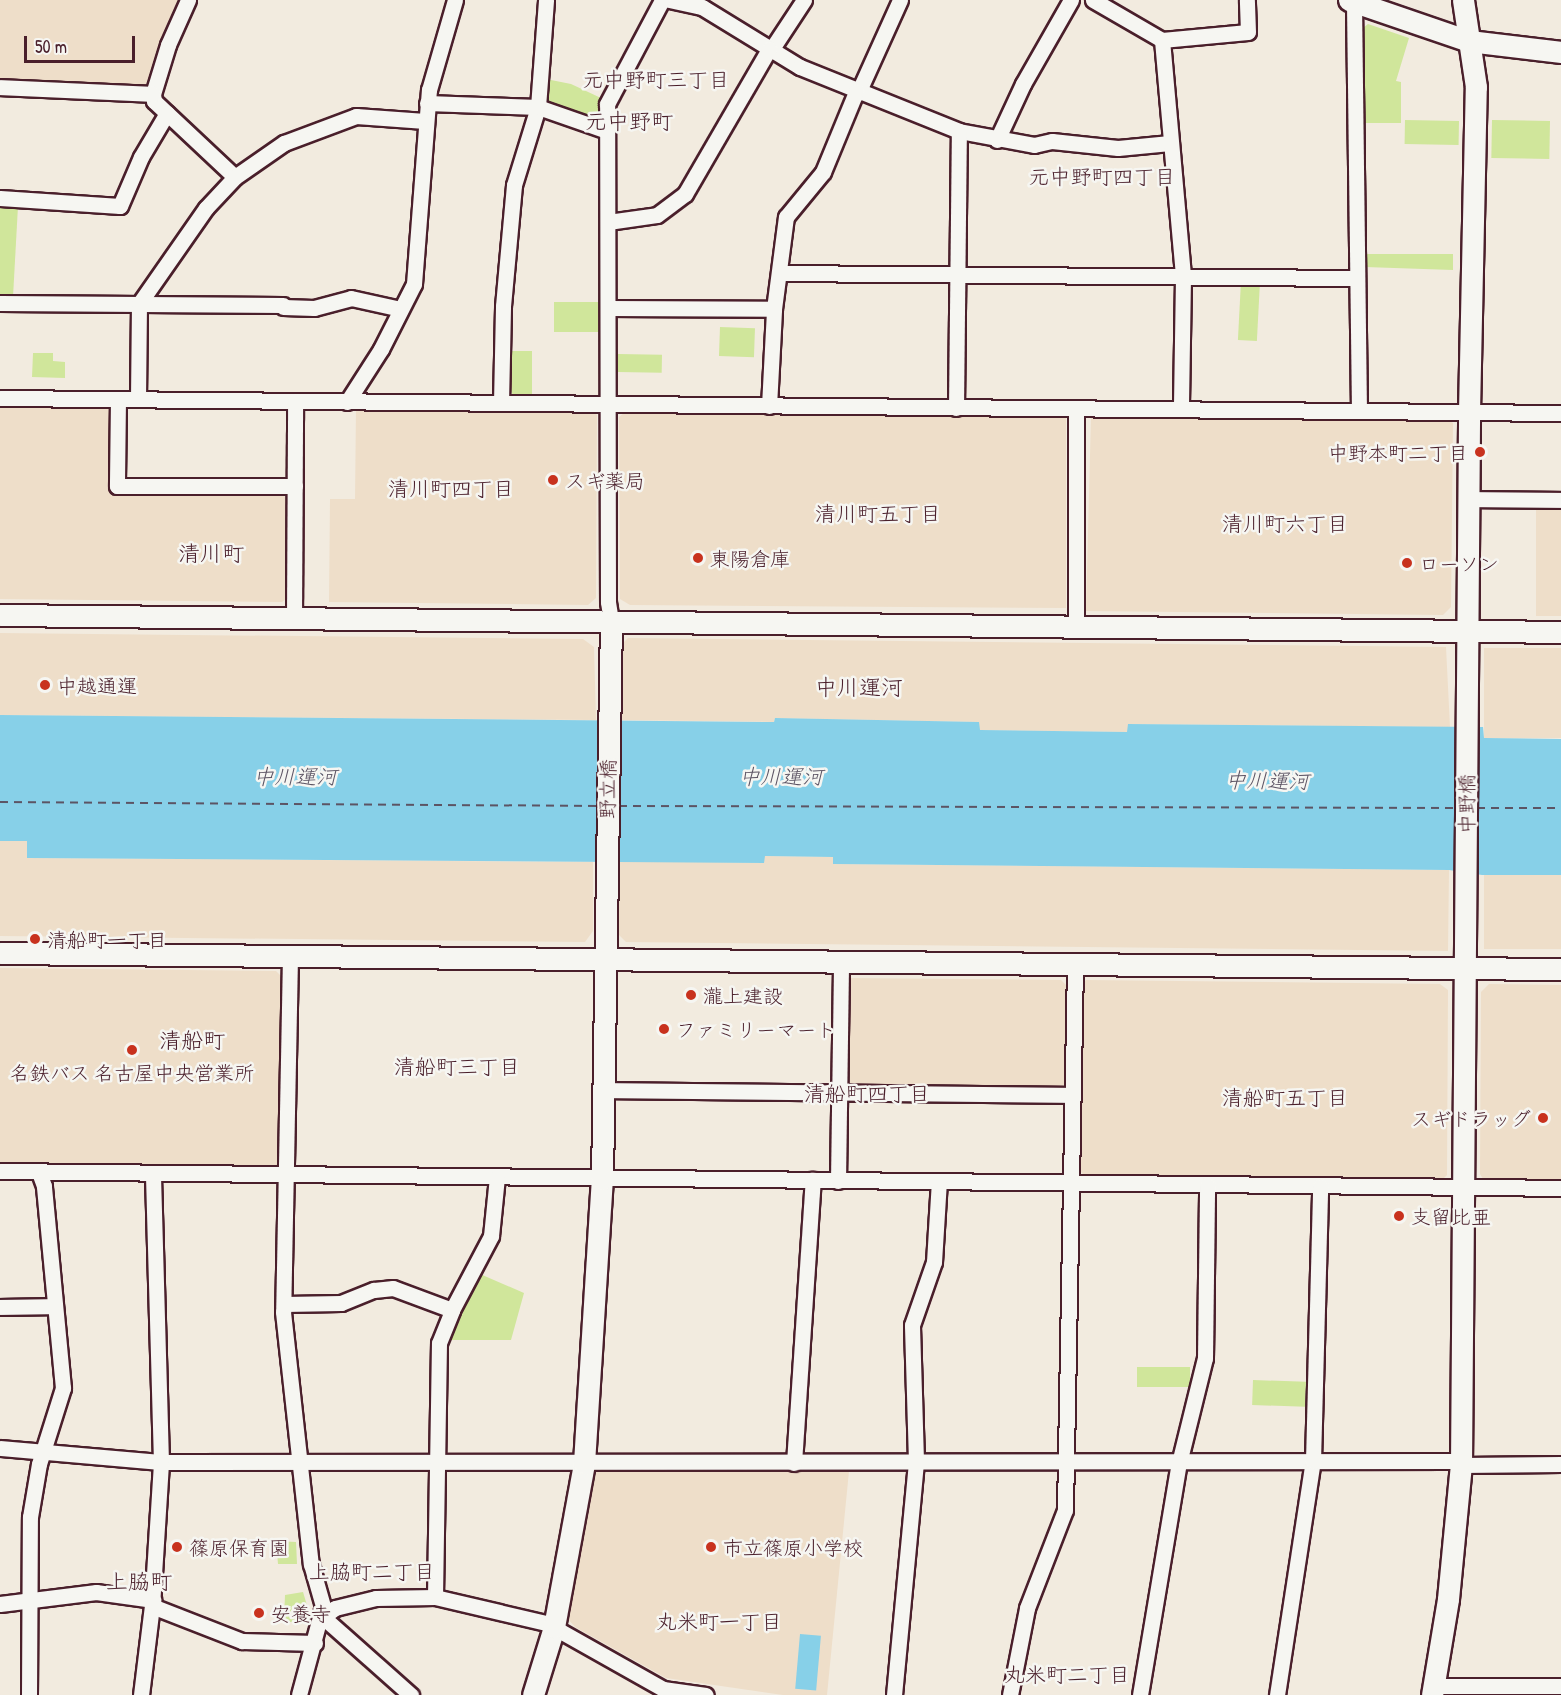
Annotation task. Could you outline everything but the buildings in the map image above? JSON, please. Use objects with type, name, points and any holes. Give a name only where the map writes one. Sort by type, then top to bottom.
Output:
[{"type":"street","points":[[188,0],[153,94],[154,101],[235,177]]},
{"type":"street","points":[[347,402],[414,284],[424,122],[455,0]]},
{"type":"street","points":[[501,403],[503,306],[514,184],[538,107],[546,0]]},
{"type":"street","points":[[611,621],[608,602],[607,104],[662,0]]},
{"type":"street","points":[[669,0],[702,7],[770,50],[857,93],[959,131],[997,140],[1118,148],[1170,143]]},
{"type":"street","points":[[608,222],[657,215],[685,194],[770,50],[804,0]]},
{"type":"street","points":[[768,406],[774,309],[786,217],[823,172],[900,0]]},
{"type":"street","points":[[997,140],[1023,84],[1071,0]]},
{"type":"street","points":[[1093,0],[1162,40],[1248,32],[1247,0]]},
{"type":"street","name":"中野橋","points":[[1433,1690],[1448,1599],[1461,1463],[1468,499],[1476,87],[1464,0]]},
{"type":"street","points":[[1359,411],[1352,1],[1469,41],[1561,52]]},
{"type":"street","points":[[1162,40],[1183,277],[1181,410]]},
{"type":"street","points":[[0,87],[153,94]]},
{"type":"street","points":[[427,104],[538,107],[607,131]]},
{"type":"street","points":[[0,198],[120,206],[141,157],[167,113]]},
{"type":"street","points":[[138,399],[139,304],[206,208],[235,177],[285,143],[356,116],[424,122]]},
{"type":"street","points":[[956,408],[959,131]]},
{"type":"street","points":[[779,273],[1357,278]]},
{"type":"street","points":[[0,303],[314,308],[351,298],[401,309]]},
{"type":"street","points":[[608,308],[774,309]]},
{"type":"street","points":[[0,398],[1561,413]]},
{"type":"street","points":[[118,399],[117,486],[295,486]]},
{"type":"street","points":[[294,618],[295,401]]},
{"type":"street","points":[[1076,409],[1076,626]]},
{"type":"street","points":[[1468,499],[1561,500]]},
{"type":"street","points":[[0,615],[1561,632]]},
{"type":"street","name":"野立橋","points":[[533,1695],[554,1627],[584,1463],[602,1179],[611,621]]},
{"type":"street","points":[[0,953],[1561,969]]},
{"type":"street","points":[[290,956],[289,1175],[284,1304],[298,1462],[311,1564],[324,1606],[323,1617],[299,1695]]},
{"type":"street","points":[[838,1181],[842,961]]},
{"type":"street","points":[[1010,1695],[1027,1608],[1065,1510],[1076,963]]},
{"type":"street","points":[[603,1090],[1072,1095]]},
{"type":"street","points":[[0,1171],[1561,1188]]},
{"type":"street","points":[[29,1695],[30,1517],[42,1454],[63,1388],[39,1172]]},
{"type":"street","points":[[141,1695],[153,1603],[161,1462],[153,1173]]},
{"type":"street","points":[[435,1597],[439,1343],[452,1310],[491,1236],[497,1177]]},
{"type":"street","points":[[794,1463],[813,1180]]},
{"type":"street","points":[[894,1695],[916,1461],[912,1325],[934,1262],[939,1181]]},
{"type":"street","points":[[1140,1695],[1179,1463],[1205,1358],[1206,1185]]},
{"type":"street","points":[[1277,1695],[1313,1461],[1320,1186]]},
{"type":"street","points":[[284,1304],[341,1303],[374,1290],[393,1288],[452,1310]]},
{"type":"street","points":[[0,1307],[55,1305]]},
{"type":"street","points":[[0,1448],[42,1454],[161,1462],[794,1463],[1065,1460],[1204,1463],[1210,1459],[1234,1460],[1235,1463],[1313,1461],[1561,1464]]},
{"type":"street","points":[[0,1604],[96,1592],[153,1603],[256,1644],[315,1643]]},
{"type":"street","points":[[323,1617],[335,1608],[376,1598],[435,1597],[554,1627],[663,1692],[706,1695]]},
{"type":"street","points":[[323,1617],[411,1695]]},
{"type":"street","points":[[1433,1690],[1561,1686]]},
{"type":"shaded area","points":[[0,0],[182,0],[153,79],[146,85],[0,79]]},
{"type":"shaded area","points":[[0,405],[108,407],[112,411],[111,492],[281,493],[286,498],[286,599],[282,602],[0,599]]},
{"type":"shaded area","points":[[356,408],[593,411],[597,415],[596,598],[588,605],[329,602],[330,499],[355,499]]},
{"type":"shaded area","points":[[624,413],[1066,417],[1066,608],[630,605],[620,599],[619,417]]},
{"type":"shaded area","points":[[1091,417],[1450,421],[1453,423],[1451,607],[1443,615],[1086,611]]},
{"type":"shaded area","points":[[1536,506],[1561,506],[1561,616],[1536,616]]},
{"type":"shaded area","points":[[0,633],[583,639],[594,647],[596,720],[0,715]]},
{"type":"shaded area","points":[[628,638],[1446,647],[1450,727],[1129,724],[1128,732],[979,730],[979,722],[775,718],[774,722],[620,720],[622,644]]},
{"type":"shaded area","points":[[1484,648],[1561,648],[1561,738],[1484,738]]},
{"type":"shaded area","points":[[0,841],[27,841],[27,858],[593,862],[593,931],[585,942],[0,936]]},
{"type":"shaded area","points":[[764,856],[833,857],[834,864],[1449,870],[1448,951],[626,942],[618,934],[619,860],[764,863]]},
{"type":"shaded area","points":[[1484,875],[1561,875],[1561,949],[1484,949]]},
{"type":"shaded area","points":[[0,968],[276,971],[282,977],[281,1162],[274,1167],[0,1163]]},
{"type":"shaded area","points":[[846,978],[1061,980],[1067,986],[1066,1083],[1059,1089],[847,1086]]},
{"type":"shaded area","points":[[1086,980],[1440,984],[1448,990],[1447,1175],[1443,1179],[1084,1175],[1076,1167],[1080,986]]},
{"type":"shaded area","points":[[1489,984],[1561,985],[1561,1180],[1483,1179],[1480,1174],[1481,992]]},
{"type":"shaded area","name":"市立篠原小学校","points":[[849,1471],[827,1695],[783,1695],[666,1678],[575,1627],[567,1618],[596,1472]]},
{"type":"green space","points":[[1368,24],[1409,38],[1396,81],[1401,82],[1401,123],[1363,123],[1363,28]]},
{"type":"green space","points":[[546,79],[571,84],[601,98],[599,117],[594,120],[548,103]]},
{"type":"green space","points":[[1405,120],[1459,121],[1459,145],[1405,144]]},
{"type":"green space","points":[[1492,120],[1550,121],[1549,159],[1491,158]]},
{"type":"green space","points":[[0,204],[18,206],[13,297],[0,297]]},
{"type":"green space","points":[[1365,254],[1453,254],[1453,270],[1365,267]]},
{"type":"green space","points":[[1241,281],[1260,282],[1257,341],[1238,340]]},
{"type":"green space","points":[[554,302],[601,302],[601,332],[554,332]]},
{"type":"green space","points":[[720,327],[755,328],[754,357],[719,356]]},
{"type":"green space","points":[[508,351],[532,351],[532,396],[514,396],[508,388]]},
{"type":"green space","points":[[33,353],[53,353],[53,361],[65,362],[65,378],[32,377]]},
{"type":"green space","points":[[618,354],[662,355],[662,373],[618,372]]},
{"type":"green space","points":[[480,1274],[524,1293],[511,1340],[446,1340]]},
{"type":"green space","points":[[1137,1367],[1190,1367],[1190,1387],[1137,1387]]},
{"type":"green space","points":[[1253,1380],[1306,1382],[1305,1407],[1252,1405]]},
{"type":"green space","points":[[276,1541],[296,1542],[297,1564],[278,1564]]},
{"type":"green space","points":[[303,1592],[309,1612],[305,1624],[284,1621],[285,1595]]},
{"type":"water","points":[[0,715],[774,722],[775,718],[979,722],[980,730],[1127,732],[1128,724],[1483,727],[1484,738],[1561,739],[1561,875],[1482,875],[1449,870],[833,864],[833,857],[765,856],[764,863],[27,858],[27,841],[0,841]]},
{"type":"water","points":[[800,1634],[821,1636],[816,1691],[795,1689]]},
{"type":"ferry route","points":[[0,802],[599,806]]},
{"type":"ferry route","points":[[619,806],[1457,808]]},
{"type":"ferry route","points":[[1477,808],[1561,808]]},
{"type":"place","name":"中野本町二丁目","points":[[1480,452]]},
{"type":"place","name":"スギ薬局","points":[[553,480]]},
{"type":"place","name":"東陽倉庫","points":[[698,558]]},
{"type":"place","name":"ローソン","points":[[1407,563]]},
{"type":"place","name":"中越通運","points":[[45,685]]},
{"type":"place","name":"清船町一丁目","points":[[35,939]]},
{"type":"place","name":"瀧上建設","points":[[691,995]]},
{"type":"place","name":"ファミリーマート","points":[[664,1029]]},
{"type":"place","name":"名鉄バス 名古屋中央営業所","points":[[132,1050]]},
{"type":"place","name":"スギドラッグ","points":[[1543,1118]]},
{"type":"place","name":"支留比亜","points":[[1399,1216]]},
{"type":"place","name":"篠原保育園","points":[[177,1547]]},
{"type":"place","name":"市立篠原小学校","points":[[711,1547]]},
{"type":"place","name":"安養寺","points":[[259,1613]]},
{"type":"district","name":"元中野町三丁目","points":[[656,80]]},
{"type":"district","name":"元中野町","points":[[629,122]]},
{"type":"district","name":"元中野町四丁目","points":[[1102,177]]},
{"type":"district","name":"清川町四丁目","points":[[451,489]]},
{"type":"district","name":"清川町五丁目","points":[[878,514]]},
{"type":"district","name":"清川町六丁目","points":[[1285,524]]},
{"type":"district","name":"清川町","points":[[211,554]]},
{"type":"district","name":"中川運河","points":[[859,688]]},
{"type":"district","name":"清船町","points":[[192,1041]]},
{"type":"district","name":"清船町三丁目","points":[[457,1067]]},
{"type":"district","name":"清船町四丁目","points":[[867,1094]]},
{"type":"district","name":"清船町五丁目","points":[[1285,1098]]},
{"type":"district","name":"上脇町二丁目","points":[[372,1572]]},
{"type":"district","name":"上脇町","points":[[139,1582]]},
{"type":"district","name":"丸米町一丁目","points":[[719,1622]]},
{"type":"district","name":"丸米町二丁目","points":[[1067,1675]]}]
